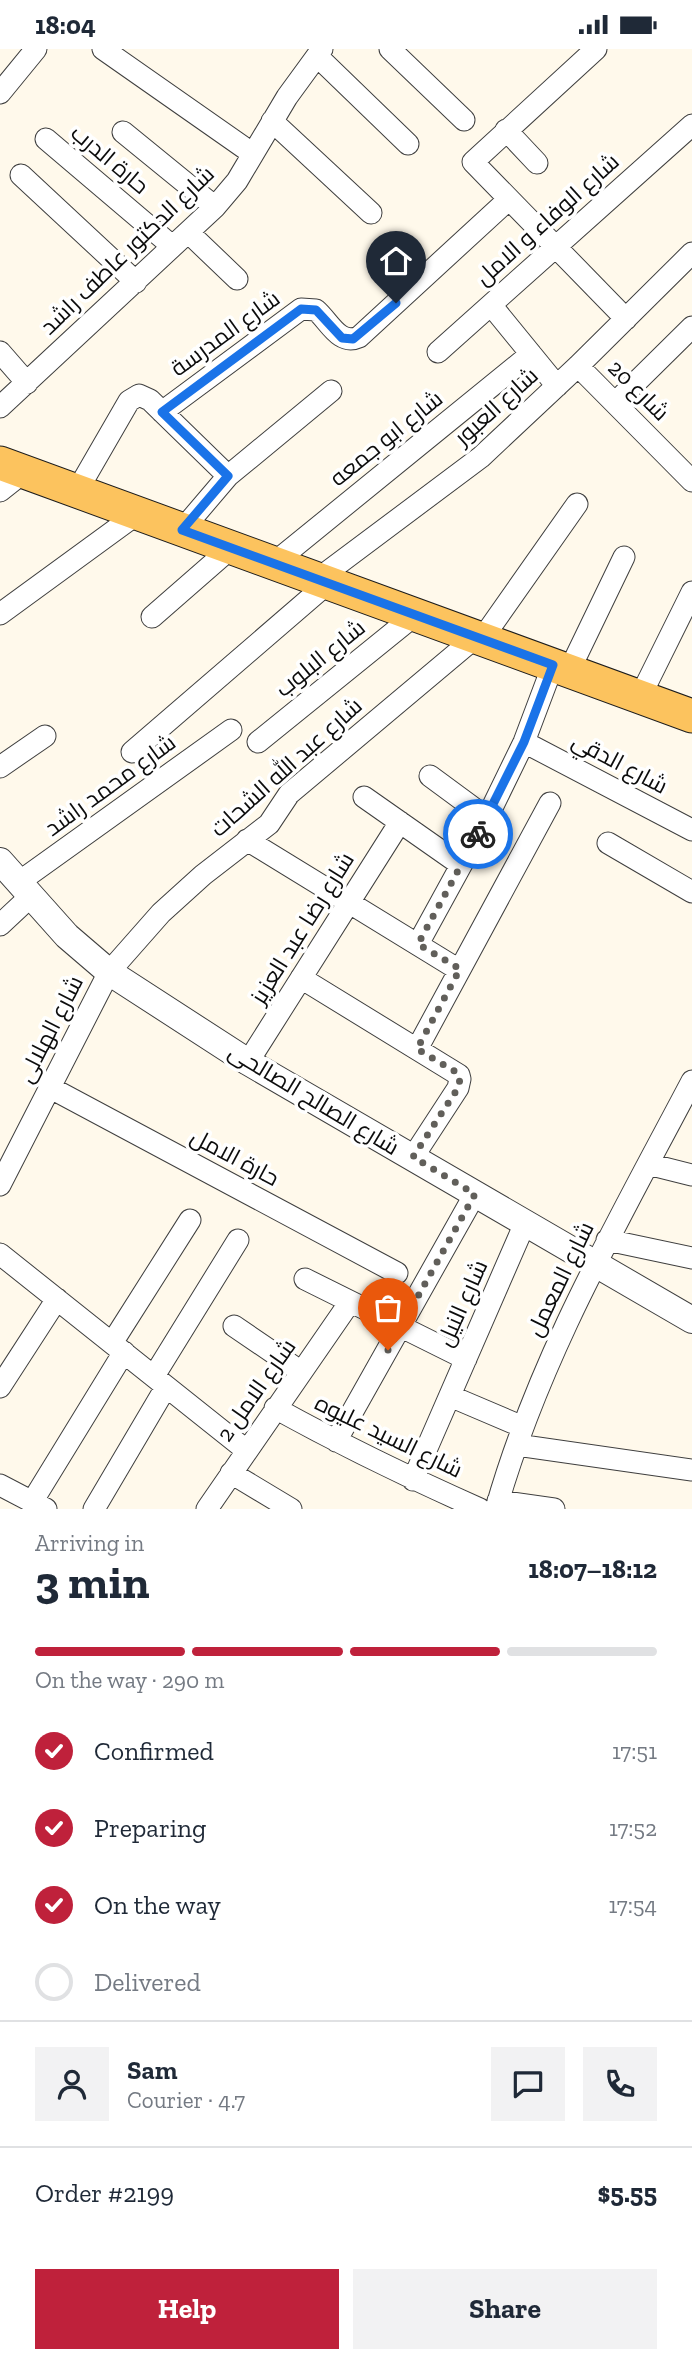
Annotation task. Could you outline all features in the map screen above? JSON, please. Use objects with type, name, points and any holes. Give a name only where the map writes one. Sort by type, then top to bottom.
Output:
[{"type":"main road","points":[[8,475],[78,491],[692,716]]},
{"type":"street","points":[[0,93],[36,49]]},
{"type":"street","points":[[390,49],[464,120]]},
{"type":"street","points":[[596,49],[473,162],[626,319]]},
{"type":"street","points":[[106,50],[253,154]]},
{"type":"street","points":[[320,52],[408,144]]},
{"type":"street","name":"شارع الدكتور عاطف راشد","points":[[0,407],[215,207],[237,181],[272,121],[320,52]]},
{"type":"street","points":[[272,121],[371,213]]},
{"type":"street","name":"شارع الوفاء و الامل","points":[[438,352],[692,125]]},
{"type":"street","points":[[506,130],[537,163]]},
{"type":"street","points":[[123,132],[215,207]]},
{"type":"street","name":"حارة الدرب","points":[[46,139],[180,240],[237,279]]},
{"type":"street","points":[[21,175],[136,282]]},
{"type":"street","name":"شارع المدرسة","points":[[162,412],[301,309],[316,310],[342,338],[359,337],[508,199]]},
{"type":"street","name":"شارع العبور","points":[[132,752],[323,581],[481,457],[692,253]]},
{"type":"street","points":[[491,305],[557,386]]},
{"type":"street","points":[[615,403],[692,327]]},
{"type":"street","points":[[0,352],[27,383]]},
{"type":"street","name":"شارع ابو جمعه","points":[[274,563],[531,354]]},
{"type":"street","name":"شارع 20","points":[[578,366],[692,481]]},
{"type":"street","points":[[182,530],[228,476],[331,391]]},
{"type":"street","points":[[78,491],[129,401],[139,395],[145,396],[228,476]]},
{"type":"street","name":"شارع عبد الله الشحات","points":[[109,972],[161,913],[269,824],[289,794],[479,638],[576,504]]},
{"type":"street","points":[[0,614],[138,513]]},
{"type":"street","points":[[152,617],[232,548]]},
{"type":"street","points":[[418,944],[486,818],[561,668],[624,557]]},
{"type":"street","points":[[640,697],[692,591]]},
{"type":"street","name":"شارع البلوب","points":[[258,742],[415,615]]},
{"type":"street","name":"شارع محمد راشد","points":[[0,925],[25,889],[231,730]]},
{"type":"street","points":[[4,757],[45,736]]},
{"type":"street","name":"شارع الدقي","points":[[524,742],[692,830]]},
{"type":"street","points":[[430,776],[486,818]]},
{"type":"street","points":[[364,797],[461,865]]},
{"type":"street","points":[[417,1049],[550,803]]},
{"type":"street","name":"شارع رضا عبد العزيز","points":[[248,1062],[400,822]]},
{"type":"street","points":[[247,840],[460,969]]},
{"type":"street","points":[[608,843],[692,892]]},
{"type":"street","name":"شارع الصالح الصالحى","points":[[0,861],[68,936],[109,972],[248,1062],[692,1320]]},
{"type":"street","name":"شارع الهلالى","points":[[0,1185],[109,972]]},
{"type":"street","points":[[301,978],[456,1072],[460,1079],[458,1088],[413,1157]]},
{"type":"street","name":"شارع المعمل","points":[[492,1506],[556,1346],[607,1240],[692,1081]]},
{"type":"street","name":"حارة الامل","points":[[49,1087],[397,1273]]},
{"type":"street","points":[[648,1164],[692,1175]]},
{"type":"street","points":[[336,1441],[475,1194]]},
{"type":"street","points":[[0,1485],[39,1505],[118,1348],[190,1220]]},
{"type":"street","name":"شارع النيل","points":[[413,1480],[525,1223]]},
{"type":"street","points":[[94,1509],[160,1381],[238,1240]]},
{"type":"street","points":[[607,1240],[692,1258]]},
{"type":"street","points":[[0,1254],[246,1450]]},
{"type":"street","points":[[305,1279],[466,1359]]},
{"type":"street","points":[[0,1387],[57,1299]]},
{"type":"street","name":"شارع الامل 2","points":[[207,1509],[350,1302]]},
{"type":"street","points":[[234,1326],[300,1371]]},
{"type":"street","points":[[450,1396],[520,1436],[692,1470]]},
{"type":"street","name":"شارع السيد عليوه","points":[[275,1408],[413,1480],[492,1506],[554,1509]]},
{"type":"street","points":[[231,1473],[291,1509]]},
{"type":"way so far","points":[[388,1350],[475,1194],[413,1157],[460,1084],[456,1072],[417,1049],[460,969],[418,944],[478,834]]},
{"type":"route","points":[[396,303],[359,337],[348,340],[342,338],[316,310],[301,309],[162,412],[228,476],[182,530],[553,665],[524,742],[478,834]]}]
